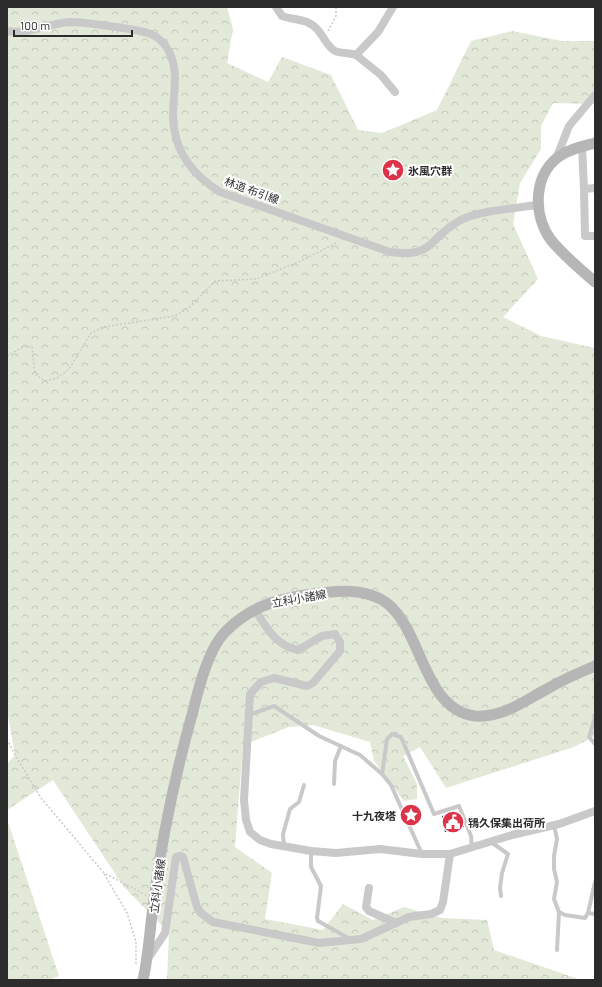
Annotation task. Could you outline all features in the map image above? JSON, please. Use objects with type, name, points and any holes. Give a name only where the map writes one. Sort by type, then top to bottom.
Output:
[{"type":"main road","points":[[595,143],[564,153],[556,159],[544,174],[539,189],[537,205],[540,219],[552,241],[595,282]]},
{"type":"main road","name":"立科小諸線","points":[[144,980],[149,957],[154,900],[180,759],[198,692],[210,655],[224,633],[255,610],[271,601],[322,592],[365,592],[376,596],[401,618],[435,687],[443,698],[452,706],[475,716],[501,713],[513,708],[562,680],[595,666]]},
{"type":"street","points":[[276,7],[282,16],[306,21],[317,28],[330,47],[336,52],[347,52],[356,55],[381,75],[395,92]]},
{"type":"street","points":[[356,55],[378,32],[393,7]]},
{"type":"street","name":"林道 布引線","points":[[7,32],[28,31],[70,22],[138,31],[152,35],[164,46],[170,55],[175,83],[174,128],[185,160],[206,183],[220,192],[390,252],[416,253],[426,248],[459,220],[495,211],[537,205]]},
{"type":"street","points":[[556,159],[569,126],[595,95]]},
{"type":"street","points":[[582,146],[585,236],[595,236]]},
{"type":"street","points":[[584,188],[595,188]]},
{"type":"street","points":[[255,610],[274,637],[286,648],[298,650],[322,636],[335,634],[340,642],[340,651],[327,668],[307,686],[274,678],[261,682],[250,694],[244,800],[246,820],[250,832],[260,840],[284,847],[336,853],[380,849],[422,854],[450,854],[512,835],[554,825],[595,811]]},
{"type":"street","points":[[149,957],[165,933],[176,857],[180,856],[182,858],[197,908],[213,922],[319,943],[361,939],[409,917],[431,914],[440,910],[443,902],[450,854]]},
{"type":"street","points":[[370,888],[366,907],[369,911],[396,923]]},
{"type":"lane","points":[[249,715],[274,706],[319,736],[360,755],[382,774],[391,785],[422,854]]},
{"type":"lane","points":[[595,717],[589,737],[595,744]]},
{"type":"lane","points":[[382,774],[387,739],[392,734],[398,734],[401,736],[434,814],[459,806],[471,836],[472,848]]},
{"type":"lane","points":[[334,784],[335,761],[341,746]]},
{"type":"lane","points":[[284,847],[282,834],[290,809],[299,802],[304,785]]},
{"type":"lane","points":[[554,825],[557,839],[554,856],[554,869],[557,882],[554,900],[559,912],[557,950]]},
{"type":"lane","points":[[491,842],[508,854],[502,873],[500,888],[501,896]]},
{"type":"lane","points":[[311,851],[311,867],[321,886],[316,918],[318,921],[352,941]]},
{"type":"lane","points":[[559,912],[565,915],[584,918],[588,913],[595,882]]},
{"type":"lane","points":[[588,913],[595,914]]},
{"type":"path","points":[[325,38],[336,16],[336,7]]},
{"type":"path","points":[[7,356],[23,348],[32,346],[35,374],[45,382],[57,378],[70,369],[91,333],[103,327],[175,316],[190,307],[216,281],[256,279],[303,260],[348,237]]},
{"type":"path","points":[[7,739],[14,755],[41,798],[102,870],[127,913],[136,942],[136,970]]},
{"type":"path","points":[[102,870],[154,900]]},
{"type":"green space","points":[[7,7],[227,7],[233,29],[227,63],[268,82],[282,57],[331,75],[358,130],[382,133],[437,110],[471,41],[512,31],[562,41],[595,41],[595,104],[553,103],[541,126],[541,149],[520,183],[513,224],[538,279],[503,317],[541,336],[595,348],[595,736],[574,747],[446,788],[420,747],[403,756],[417,784],[417,799],[404,801],[374,761],[370,742],[313,725],[289,727],[243,745],[235,847],[272,873],[265,919],[323,930],[343,904],[373,920],[404,907],[442,918],[487,920],[494,950],[578,979],[591,980],[167,980],[169,933],[124,887],[53,780],[7,810],[7,764],[15,755],[7,710]]},
{"type":"green space","points":[[7,819],[59,976],[49,980],[7,980]]},
{"type":"building","name":"鴇久保集出荷所","points":[[458,812],[464,827],[445,832],[442,816]]},
{"type":"place","name":"氷風穴群","points":[[393,170]]},
{"type":"place","name":"十九夜塔","points":[[411,815]]},
{"type":"place","name":"鴇久保集出荷所","points":[[453,822]]}]
